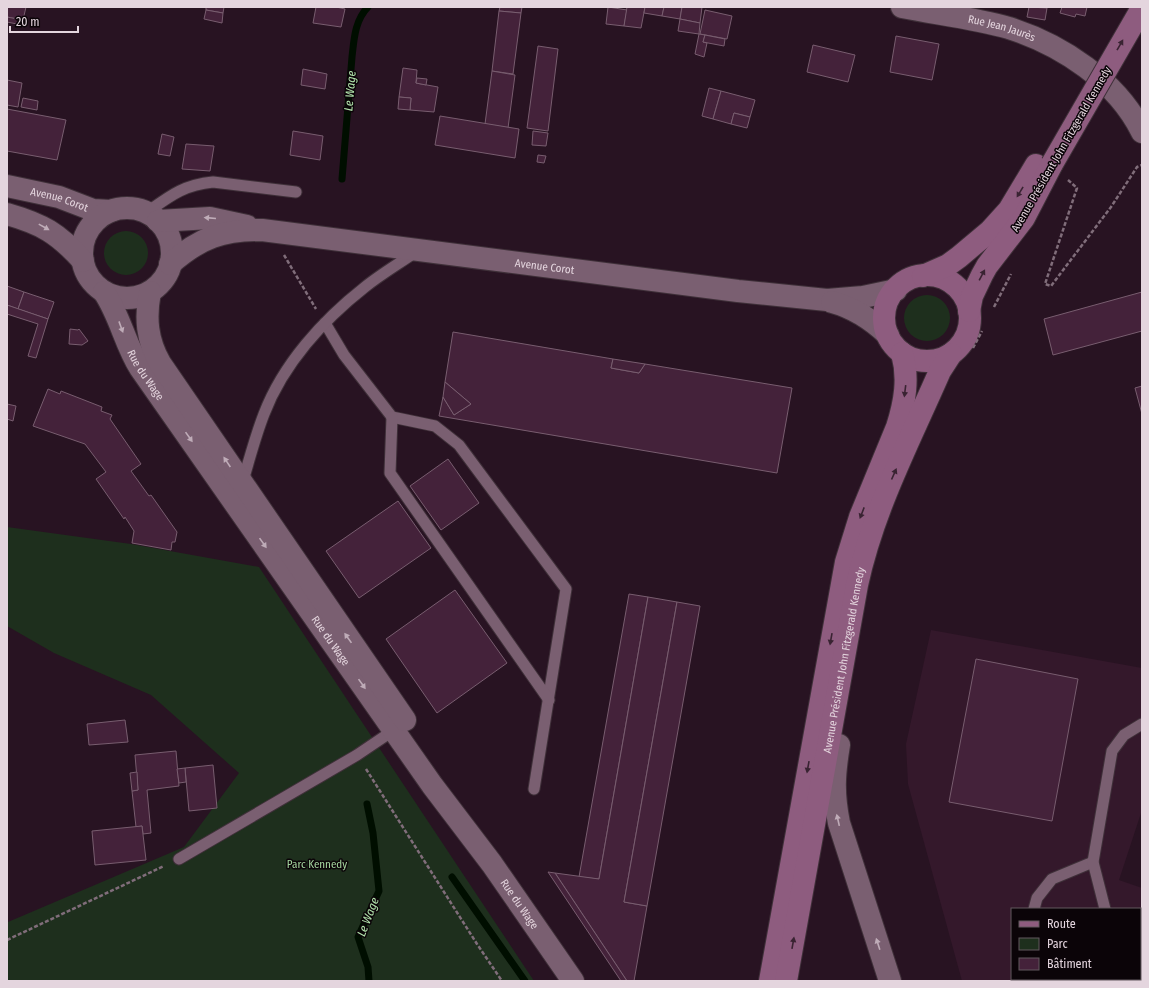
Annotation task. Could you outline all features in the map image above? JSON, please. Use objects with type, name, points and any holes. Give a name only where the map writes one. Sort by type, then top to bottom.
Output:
[{"type":"main road","name":"Avenue Président John Fitzgerald Kennedy","points":[[969,311],[972,296],[987,266],[1024,218],[1046,161],[1125,7]]},
{"type":"main road","name":"Avenue Président John Fitzgerald Kennedy","points":[[951,354],[939,360],[926,361],[913,359],[902,353],[893,345],[888,335],[885,323],[885,311],[889,300],[896,290],[911,279],[923,276],[948,265],[960,257],[990,231],[1009,210],[1046,161],[1142,8]]},
{"type":"main road","name":"Avenue Président John Fitzgerald Kennedy","points":[[786,981],[862,563],[882,501],[940,371],[951,354],[961,344],[968,332],[970,318],[965,298],[951,283],[938,277],[923,276]]},
{"type":"main road","name":"Avenue Président John Fitzgerald Kennedy","points":[[770,981],[846,562],[860,517],[897,427],[903,407],[906,378],[902,353]]},
{"type":"street","name":"Rue Jean Jaurès","points":[[911,8],[991,24],[1024,34],[1054,47],[1092,72],[1105,83],[1120,98],[1142,132]]},
{"type":"street","name":"Avenue Corot","points":[[7,186],[59,197],[92,210],[110,211],[132,208],[152,217],[166,232],[171,244],[172,257],[165,277],[156,288],[150,292],[130,298],[117,297],[104,292],[99,288],[90,279],[84,267],[82,247],[86,234],[99,218],[110,211]]},
{"type":"street","name":"Avenue Corot","points":[[7,214],[36,223],[47,229],[68,245],[83,261]]},
{"type":"street","name":"Avenue Corot","points":[[152,217],[210,218],[266,230],[753,293],[827,300],[863,297],[896,290]]},
{"type":"street","name":"Avenue Corot","points":[[170,264],[183,253],[207,239],[235,231],[266,230]]},
{"type":"street","name":"Rue du Wage","points":[[104,292],[116,312],[128,346],[140,368],[586,981]]},
{"type":"street","name":"Rue du Wage","points":[[150,292],[147,314],[150,339],[155,353],[168,376],[242,484],[400,726],[432,785],[492,864],[573,981]]},
{"type":"street","name":"Avenue Corot","points":[[827,300],[843,305],[865,316],[888,335]]},
{"type":"street","points":[[862,563],[858,623],[834,772],[834,797],[839,823],[890,981]]},
{"type":"lane","points":[[152,217],[178,191],[202,183],[213,182],[296,192]]},
{"type":"lane","points":[[242,484],[264,414],[273,394],[297,357],[325,323],[366,286],[418,250]]},
{"type":"lane","points":[[325,323],[344,355],[392,417],[390,473],[549,700]]},
{"type":"lane","points":[[392,417],[435,426],[459,445],[566,589],[534,789]]},
{"type":"lane","points":[[1105,908],[1093,862],[1112,751],[1124,735],[1142,724]]},
{"type":"lane","points":[[178,858],[357,755],[400,726]]},
{"type":"lane","points":[[1034,908],[1037,898],[1052,879],[1093,862]]},
{"type":"path","points":[[1046,161],[1077,188],[1045,284],[1051,286],[1111,207],[1137,167],[1142,165]]},
{"type":"path","points":[[266,230],[325,323]]},
{"type":"path","points":[[357,755],[502,981]]},
{"type":"path","points":[[7,940],[178,858]]},
{"type":"shaded area","points":[[931,630],[1142,668],[1142,810],[1119,880],[1142,888],[1141,918],[1141,908],[1011,908],[1011,980],[1134,981],[962,981],[908,784],[906,744]]},
{"type":"green space","points":[[122,231],[130,231],[135,232],[142,237],[147,244],[147,262],[142,269],[135,274],[122,275],[114,272],[107,265],[104,257],[104,249],[107,241],[114,234]]},
{"type":"green space","points":[[927,295],[940,299],[946,305],[950,318],[946,331],[940,337],[927,341],[914,337],[908,331],[904,318],[908,305],[914,299]]},
{"type":"green space","name":"Parc Kennedy","points":[[7,527],[131,544],[259,567],[534,981],[7,981],[8,922],[184,847],[239,773],[151,695],[54,653],[7,626]]},
{"type":"building","points":[[7,7],[26,7],[23,20],[7,17]]},
{"type":"building","points":[[206,7],[224,7],[223,13],[206,10]]},
{"type":"building","points":[[316,7],[336,7],[345,9],[341,27],[313,23]]},
{"type":"building","points":[[500,7],[522,7],[521,13],[499,11]]},
{"type":"building","points":[[608,7],[627,10],[624,26],[606,24]]},
{"type":"building","points":[[627,7],[645,7],[641,28],[624,26]]},
{"type":"building","points":[[645,7],[664,7],[662,16],[644,13]]},
{"type":"building","points":[[664,7],[682,7],[680,19],[662,16]]},
{"type":"building","points":[[682,7],[702,7],[700,23],[680,19]]},
{"type":"building","points":[[1029,7],[1047,8],[1045,20],[1027,17]]},
{"type":"building","points":[[1062,7],[1087,7],[1085,16],[1076,14],[1075,17],[1060,13]]},
{"type":"building","points":[[206,10],[223,13],[222,23],[204,19]]},
{"type":"building","points":[[705,10],[732,16],[727,39],[700,34]]},
{"type":"building","points":[[499,11],[521,13],[513,74],[492,71]]},
{"type":"building","points":[[7,17],[23,20],[22,25],[7,22]]},
{"type":"building","points":[[680,19],[700,23],[699,34],[678,31]]},
{"type":"building","points":[[699,34],[705,35],[703,42],[707,43],[704,57],[695,54]]},
{"type":"building","points":[[705,35],[725,39],[724,46],[703,42]]},
{"type":"building","points":[[896,36],[939,44],[932,80],[890,72]]},
{"type":"building","points":[[813,45],[855,55],[848,82],[807,72]]},
{"type":"building","points":[[538,46],[558,49],[548,131],[527,128]]},
{"type":"building","points":[[403,68],[417,70],[416,83],[438,87],[434,112],[410,110],[411,98],[399,97]]},
{"type":"building","points":[[303,69],[327,74],[325,89],[301,85]]},
{"type":"building","points":[[492,71],[515,75],[508,128],[485,124]]},
{"type":"building","points":[[417,78],[427,79],[426,85],[416,83]]},
{"type":"building","points":[[7,80],[22,83],[18,107],[7,105]]},
{"type":"building","points":[[709,88],[721,91],[713,119],[702,116]]},
{"type":"building","points":[[721,91],[755,100],[750,117],[734,113],[731,124],[713,119]]},
{"type":"building","points":[[399,97],[411,98],[410,110],[398,109]]},
{"type":"building","points":[[23,98],[38,101],[37,110],[21,107]]},
{"type":"building","points":[[7,109],[66,120],[57,160],[7,151]]},
{"type":"building","points":[[734,113],[750,117],[747,128],[731,124]]},
{"type":"building","points":[[440,116],[519,129],[515,158],[435,145]]},
{"type":"building","points":[[293,131],[323,136],[320,160],[290,155]]},
{"type":"building","points":[[533,131],[548,133],[546,146],[532,145]]},
{"type":"building","points":[[162,134],[174,137],[170,156],[158,154]]},
{"type":"building","points":[[186,144],[214,146],[210,171],[182,169]]},
{"type":"building","points":[[538,155],[546,156],[544,163],[537,162]]},
{"type":"building","points":[[7,286],[24,292],[18,309],[7,305]]},
{"type":"building","points":[[24,292],[54,302],[48,319],[18,309]]},
{"type":"building","points":[[1142,292],[1142,331],[1053,355],[1044,319]]},
{"type":"building","points":[[7,305],[48,319],[36,358],[28,356],[38,324],[7,314]]},
{"type":"building","points":[[70,329],[79,329],[88,341],[82,345],[69,344]]},
{"type":"building","points":[[453,332],[613,359],[611,368],[639,373],[645,364],[792,388],[777,473],[439,416],[443,397],[454,415],[471,404],[445,382]]},
{"type":"building","points":[[613,359],[645,364],[639,373],[611,368]]},
{"type":"building","points":[[445,382],[471,404],[454,415],[443,397]]},
{"type":"building","points":[[1142,386],[1142,414],[1135,388]]},
{"type":"building","points":[[48,389],[60,394],[61,391],[102,407],[101,411],[112,415],[110,419],[141,464],[131,471],[149,496],[151,495],[177,532],[175,542],[172,542],[171,550],[132,543],[134,531],[96,479],[106,472],[85,444],[33,426]]},
{"type":"building","points":[[7,404],[16,406],[13,421],[7,419]]},
{"type":"building","points":[[448,459],[479,503],[441,530],[410,486]]},
{"type":"building","points":[[398,501],[431,548],[359,598],[326,551]]},
{"type":"building","points":[[455,590],[507,663],[437,713],[386,639]]},
{"type":"building","points":[[629,594],[648,597],[599,879],[579,877]]},
{"type":"building","points":[[648,597],[677,602],[624,902],[647,906],[634,981],[627,981],[555,873],[599,879]]},
{"type":"building","points":[[677,602],[700,606],[647,906],[624,902]]},
{"type":"building","points":[[976,659],[1078,679],[1052,821],[949,802]]},
{"type":"building","points":[[125,720],[128,742],[89,745],[87,724]]},
{"type":"building","points":[[176,751],[179,786],[147,790],[151,833],[143,834],[142,826],[136,827],[132,791],[138,790],[135,755]]},
{"type":"building","points":[[213,765],[217,808],[189,811],[185,768]]},
{"type":"building","points":[[185,768],[186,782],[179,783],[177,769]]},
{"type":"building","points":[[137,772],[138,790],[132,791],[130,773]]},
{"type":"building","points":[[142,826],[146,860],[95,865],[92,831]]},
{"type":"building","points":[[548,872],[555,873],[627,981],[621,981]]},
{"type":"waterway","name":"Le Wage","points":[[342,179],[355,37],[360,18],[368,7]]},
{"type":"waterway","name":"Le Wage","points":[[367,804],[373,833],[379,891],[358,937],[368,967],[369,981]]},
{"type":"waterway","points":[[452,877],[525,981]]}]
